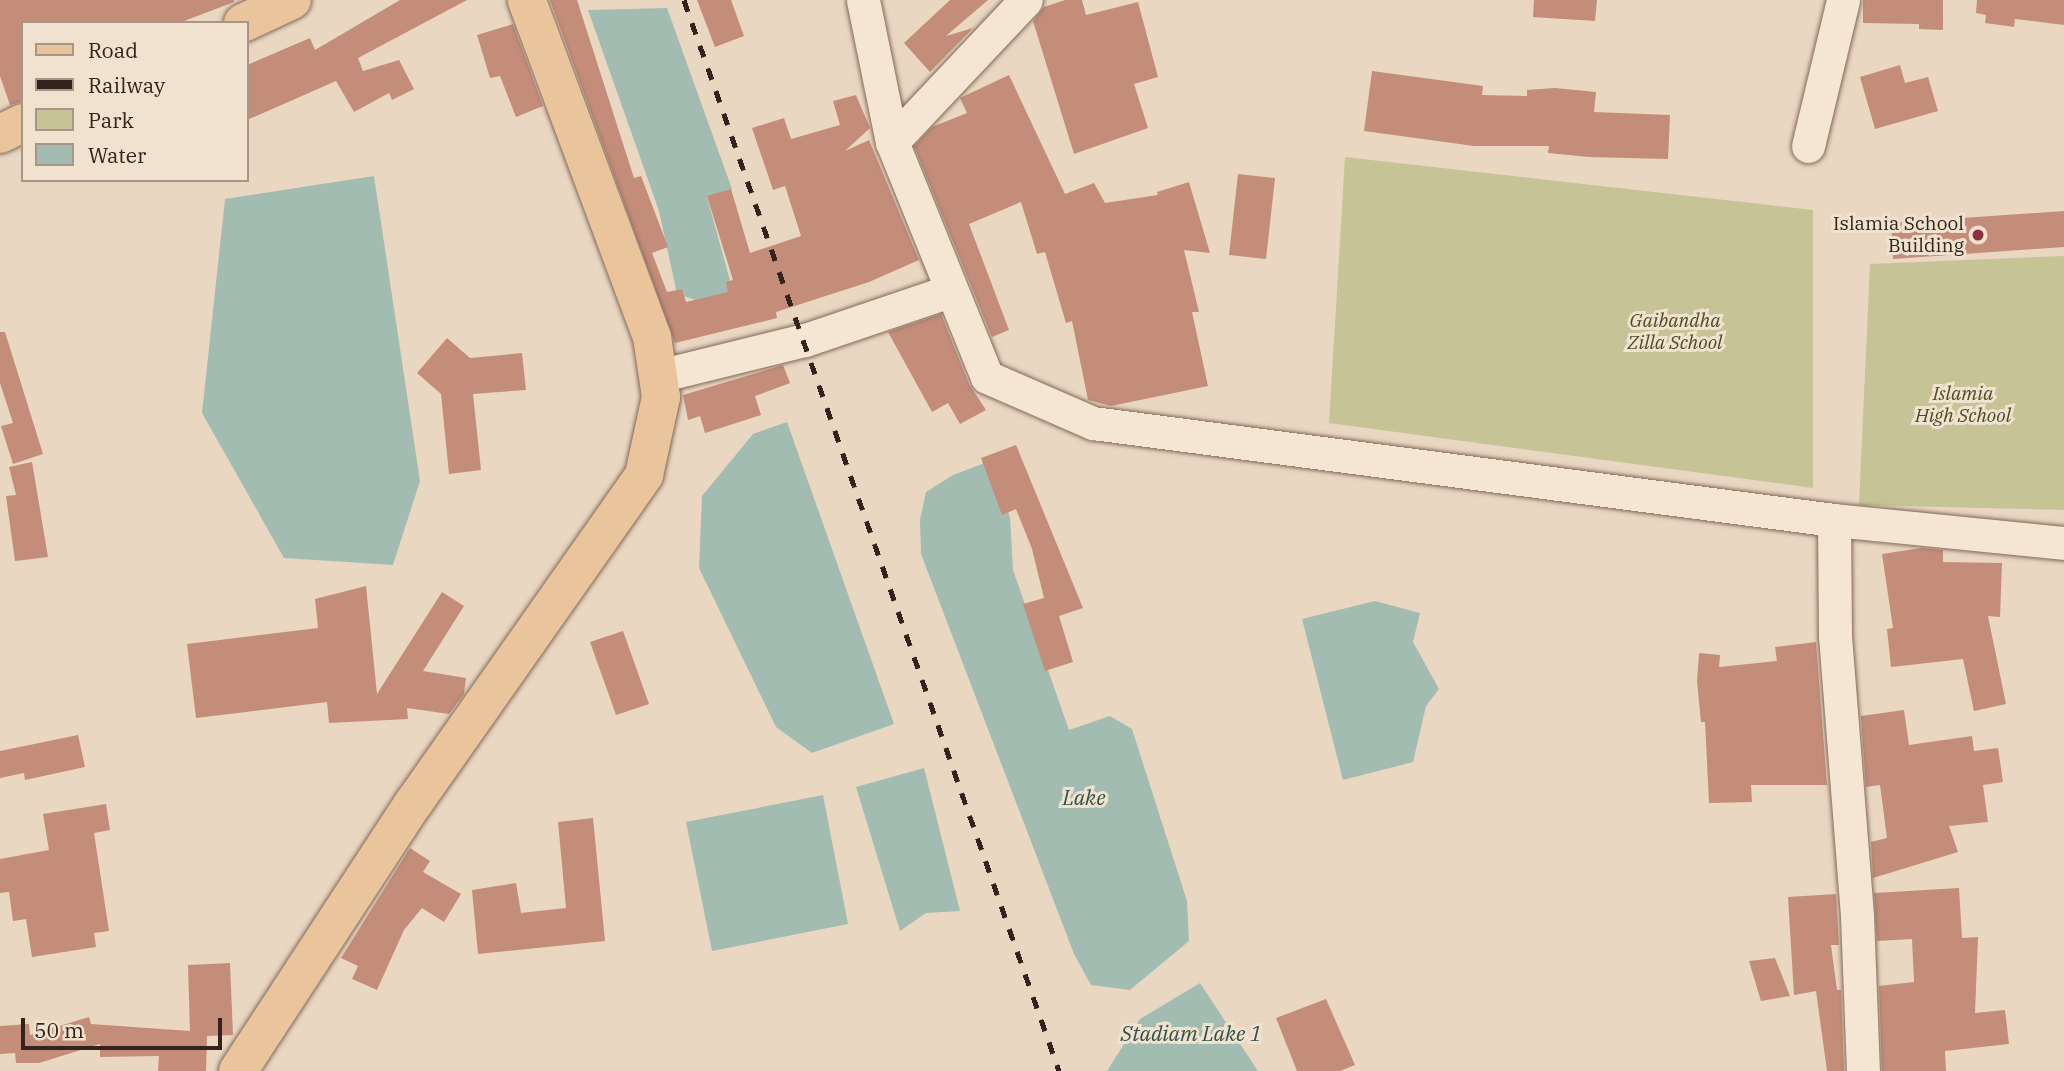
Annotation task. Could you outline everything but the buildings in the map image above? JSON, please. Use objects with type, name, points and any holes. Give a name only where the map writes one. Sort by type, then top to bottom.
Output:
[{"type":"main road","points":[[247,21],[292,0]]},
{"type":"main road","points":[[238,1071],[413,804],[644,475],[661,397],[653,337],[527,0]]},
{"type":"main road","points":[[0,134],[21,125]]},
{"type":"street","points":[[863,0],[892,142],[987,377],[1093,423],[1834,520],[2064,543]]},
{"type":"street","points":[[892,142],[1026,0]]},
{"type":"street","points":[[1808,146],[1843,0]]},
{"type":"street","points":[[658,376],[805,340],[950,291]]},
{"type":"street","points":[[1834,520],[1835,636],[1857,916],[1863,1071]]},
{"type":"green space","name":"Gaibandha Zilla School","points":[[1345,157],[1813,210],[1813,488],[1329,423]]},
{"type":"green space","name":"Islamia High School","points":[[2064,256],[2064,510],[1859,505],[1870,264]]},
{"type":"water","points":[[667,8],[732,189],[707,197],[734,295],[705,303],[677,294],[659,211],[588,10]]},
{"type":"water","points":[[374,176],[420,481],[393,565],[284,558],[202,413],[225,199]]},
{"type":"water","points":[[787,422],[894,724],[812,753],[776,727],[699,568],[702,496],[753,434]]},
{"type":"water","name":"Lake","points":[[990,461],[1010,517],[1013,570],[1069,730],[1110,716],[1132,729],[1187,901],[1189,941],[1130,990],[1091,985],[1074,954],[921,554],[920,520],[926,492],[953,475]]},
{"type":"water","points":[[1375,601],[1420,613],[1413,642],[1439,689],[1426,706],[1413,762],[1343,780],[1302,619]]},
{"type":"water","points":[[924,768],[960,911],[926,913],[900,931],[856,787]]},
{"type":"water","points":[[823,795],[848,924],[712,951],[686,822]]},
{"type":"water","name":"Stadiam Lake 1","points":[[1200,983],[1258,1071],[1107,1071],[1140,1019]]},
{"type":"railway","points":[[684,0],[1059,1071]]},
{"type":"place","name":"Islamia School Building","points":[[1978,235]]}]
